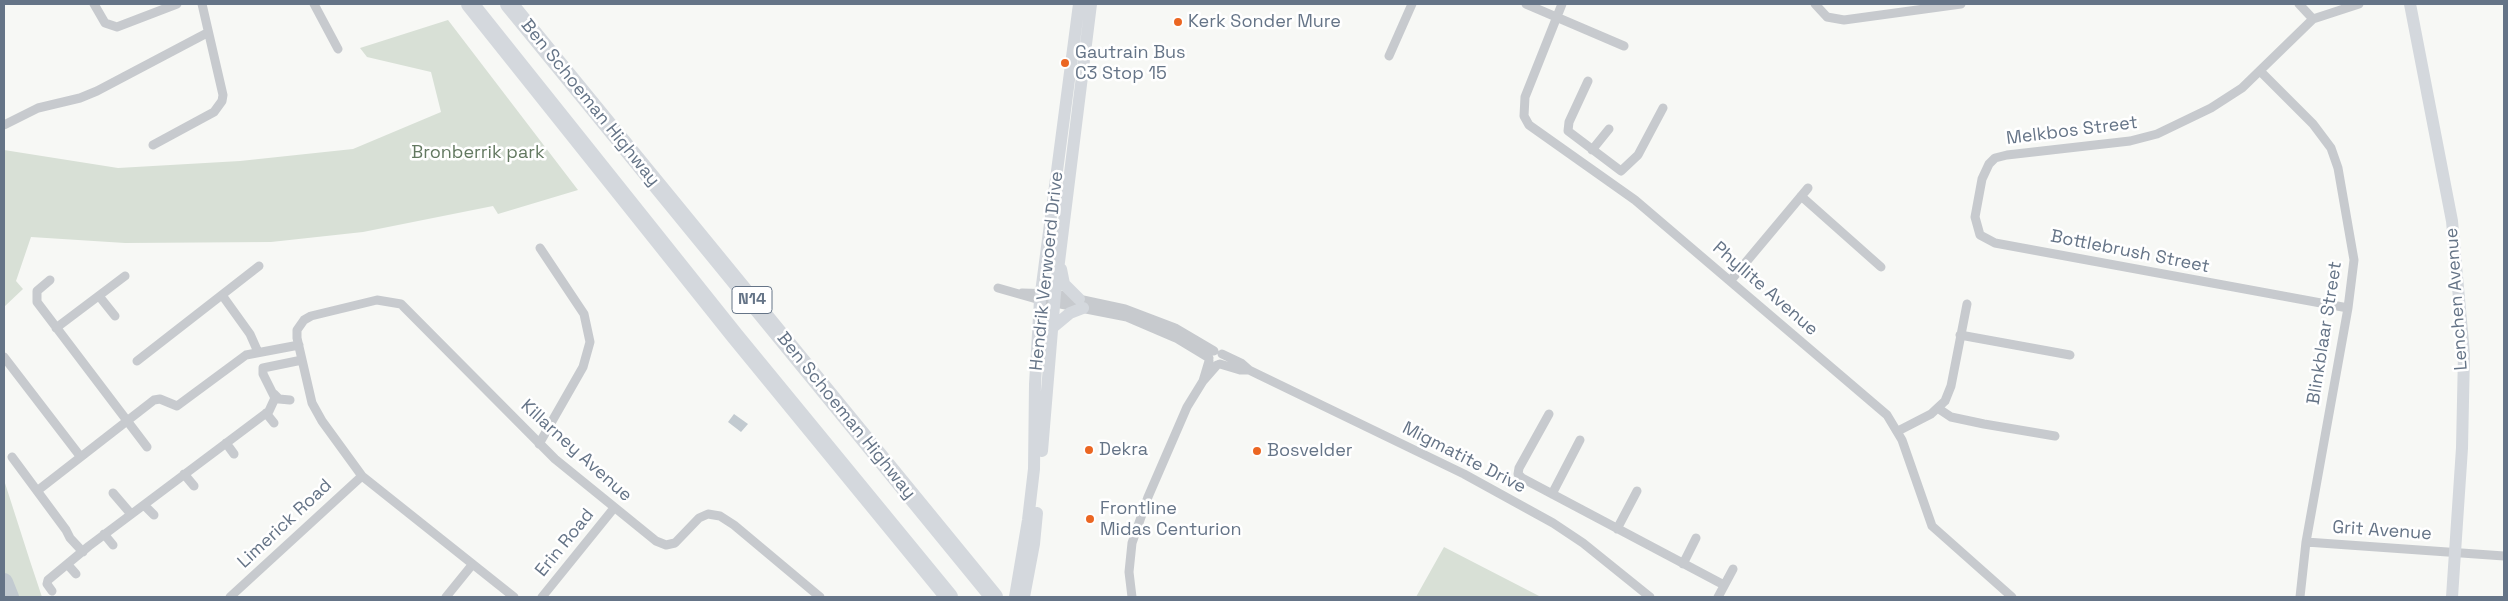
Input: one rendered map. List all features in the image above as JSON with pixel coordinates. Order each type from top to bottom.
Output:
[{"type":"highway","name":"Ben Schoeman Highway","points":[[470,4],[716,313],[949,597]]},
{"type":"highway","name":"Ben Schoeman Highway","points":[[509,4],[994,597]]},
{"type":"main road","name":"Hendrik Verwoerd Drive","points":[[1024,597],[1034,469],[1035,384],[1040,296],[1079,4]]},
{"type":"main road","name":"Hendrik Verwoerd Drive","points":[[1015,597],[1025,571],[1037,520],[1059,259],[1090,4]]},
{"type":"main road","name":"Lenchen Avenue","points":[[2410,4],[2452,221],[2464,354],[2462,448],[2452,597]]},
{"type":"main road","points":[[1052,328],[1081,303],[1064,284],[1059,259]]},
{"type":"street","points":[[94,4],[105,23],[117,27],[177,4]]},
{"type":"street","points":[[153,145],[214,112],[220,104],[223,95],[207,33],[202,4]]},
{"type":"street","points":[[314,4],[338,49]]},
{"type":"street","points":[[1389,56],[1412,4]]},
{"type":"street","points":[[1526,4],[1624,46]]},
{"type":"street","name":"Phyllite Avenue","points":[[1562,4],[1525,97],[1524,116],[1534,131],[1607,179],[1731,280],[1878,407],[1898,431],[1932,526],[2012,597]]},
{"type":"street","points":[[1815,4],[1827,17],[1844,20],[1961,4]]},
{"type":"street","points":[[2299,4],[2313,19]]},
{"type":"street","name":"Melkbos Street","points":[[1989,164],[1995,158],[2007,155],[2085,147],[2148,137],[2211,108],[2242,88],[2313,19],[2359,4]]},
{"type":"street","points":[[4,125],[38,108],[97,92],[207,33]]},
{"type":"street","name":"Blinkblaar Street","points":[[2260,71],[2323,135],[2334,156],[2354,260],[2348,308],[2306,542],[2300,597]]},
{"type":"street","points":[[1588,81],[1567,129],[1592,150],[1622,170],[1635,159],[1663,108]]},
{"type":"street","points":[[1592,150],[1608,128]]},
{"type":"street","name":"Bottlebrush Street","points":[[1989,164],[1982,178],[1975,217],[1978,232],[1988,241],[2348,308]]},
{"type":"street","points":[[1607,179],[1616,167]]},
{"type":"street","points":[[1731,280],[1808,188]]},
{"type":"street","points":[[1801,196],[1881,268]]},
{"type":"street","points":[[539,444],[583,368],[590,342],[584,314],[540,248]]},
{"type":"street","points":[[137,361],[259,266]]},
{"type":"street","points":[[56,328],[125,276]]},
{"type":"street","points":[[50,280],[37,291],[35,299],[147,447]]},
{"type":"street","name":"Migmatite Drive","points":[[998,288],[1020,294],[1055,298],[1139,313],[1175,328],[1215,359],[1241,363],[1249,370],[1464,474],[1545,519],[1583,543],[1650,597]]},
{"type":"street","points":[[222,295],[250,334],[256,356],[274,394],[279,399],[290,400]]},
{"type":"street","points":[[99,296],[115,316]]},
{"type":"street","name":"Killarney Avenue","points":[[299,344],[297,330],[307,318],[377,300],[401,304],[539,444],[614,508],[666,545],[680,540],[703,515],[720,516],[734,525],[820,597]]},
{"type":"street","points":[[1898,431],[1939,409],[1948,396],[1967,304]]},
{"type":"street","points":[[1960,336],[2070,355]]},
{"type":"street","points":[[37,491],[80,456],[157,399],[177,406],[246,356],[256,356],[299,344],[317,413],[362,476],[472,566],[514,597]]},
{"type":"street","points":[[4,357],[80,456]]},
{"type":"street","points":[[1132,597],[1129,572],[1132,543],[1148,497],[1176,430],[1215,359]]},
{"type":"street","points":[[262,371],[263,368],[274,364],[302,360]]},
{"type":"street","points":[[52,591],[47,584],[48,580],[64,568],[85,546],[104,534],[119,518],[137,507],[173,477],[184,474],[213,447],[226,443],[266,413],[274,403],[274,394]]},
{"type":"street","points":[[1939,409],[1951,417],[2055,436]]},
{"type":"street","points":[[250,413],[256,420]]},
{"type":"street","points":[[266,413],[274,423]]},
{"type":"street","points":[[1549,414],[1519,468],[1518,474],[1522,478],[1724,585]]},
{"type":"street","points":[[1552,494],[1580,440]]},
{"type":"street","points":[[226,443],[234,454]]},
{"type":"street","points":[[12,457],[70,538],[85,546]]},
{"type":"street","points":[[184,474],[194,486]]},
{"type":"street","name":"Limerick Road","points":[[230,597],[362,476]]},
{"type":"street","points":[[1617,529],[1637,491]]},
{"type":"street","points":[[113,493],[154,515]]},
{"type":"street","name":"Erin Road","points":[[542,597],[614,508]]},
{"type":"street","points":[[104,534],[113,545]]},
{"type":"street","points":[[1683,564],[1696,538]]},
{"type":"street","name":"Grit Avenue","points":[[2306,542],[2504,556]]},
{"type":"street","points":[[55,562],[76,574]]},
{"type":"street","points":[[446,597],[472,566]]},
{"type":"street","points":[[1718,597],[1733,569]]},
{"type":"green space","name":"Bronberrik park","points":[[448,20],[578,190],[498,214],[493,206],[363,232],[271,242],[125,243],[31,237],[16,281],[23,289],[4,307],[4,150],[118,168],[240,161],[353,149],[441,112],[431,72],[367,57],[360,48]]},
{"type":"green space","points":[[4,480],[30,561],[42,597],[4,597]]},
{"type":"green space","points":[[1444,547],[1541,597],[1416,597]]},
{"type":"shaded area","points":[[734,414],[748,424],[741,432],[728,422]]},
{"type":"waterway","points":[[4,582],[10,597]]},
{"type":"place","name":"Kerk Sonder Mure","points":[[1178,22]]},
{"type":"place","name":"Gautrain Bus C3 Stop 15","points":[[1065,63]]},
{"type":"place","name":"Dekra","points":[[1089,450]]},
{"type":"place","name":"Bosvelder","points":[[1257,451]]},
{"type":"place","name":"Frontline Midas Centurion","points":[[1090,519]]}]
